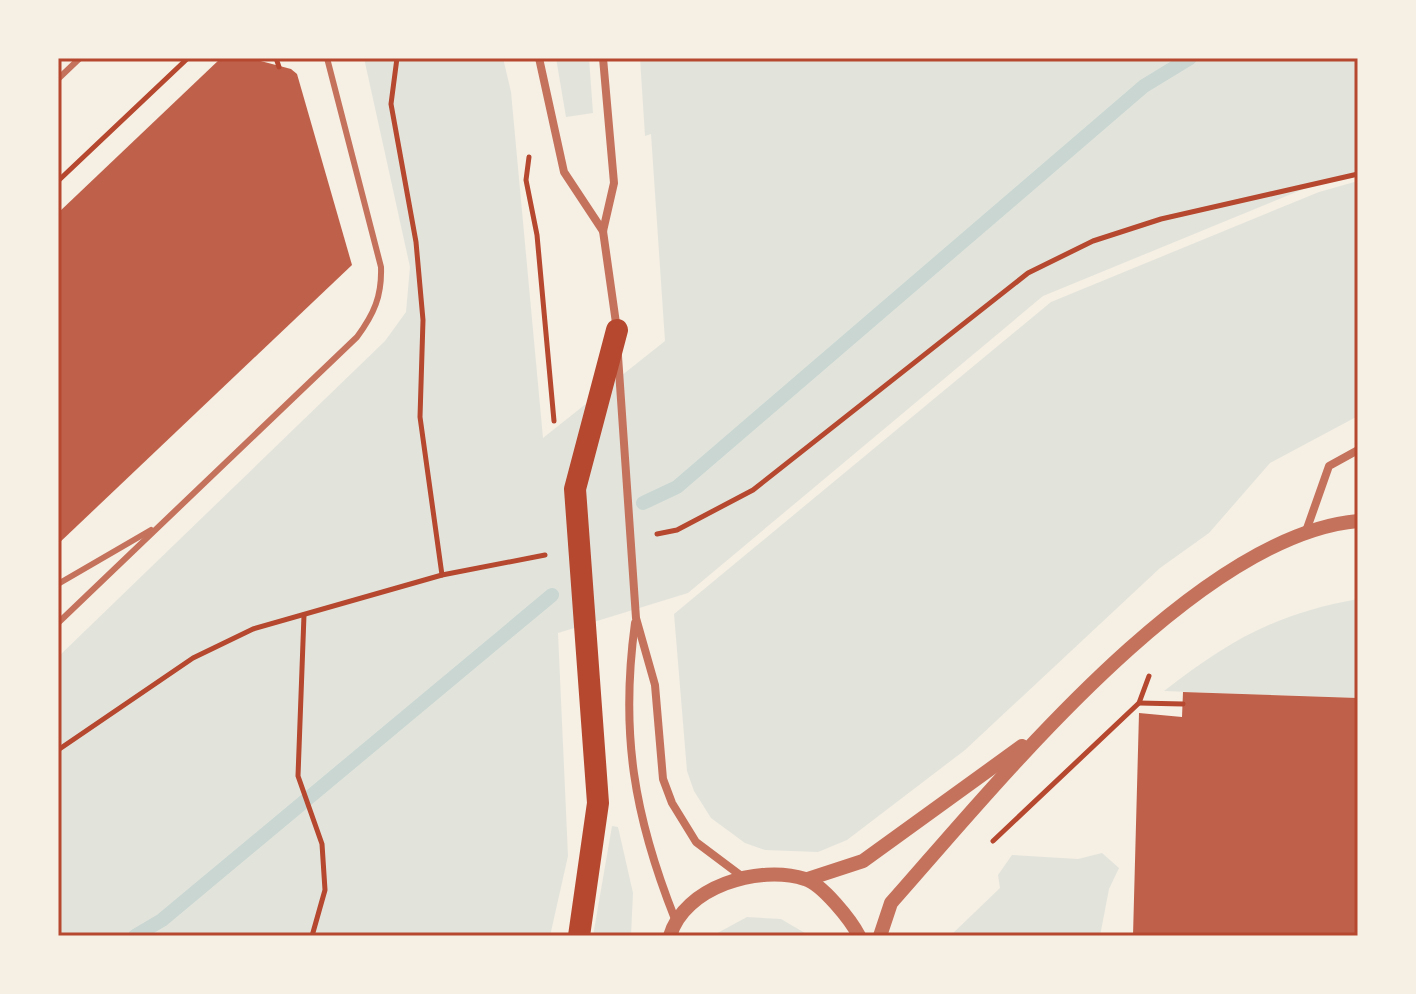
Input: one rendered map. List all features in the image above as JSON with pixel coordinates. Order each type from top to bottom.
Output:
[{"type":"highway","points":[[579,936],[598,803],[575,489],[617,330]]},
{"type":"street","points":[[539,58],[564,172],[603,231]]},
{"type":"street","points":[[603,58],[614,183],[603,231],[617,330],[636,618],[627,683],[631,745],[641,826],[675,919]]},
{"type":"street","points":[[1305,534],[1329,466],[1358,450]]},
{"type":"street","points":[[880,936],[891,903],[1045,729],[1174,610],[1239,565],[1305,534],[1358,521]]},
{"type":"street","points":[[636,618],[655,685],[663,779],[672,803],[696,842],[745,879]]},
{"type":"street","points":[[670,936],[675,919],[702,893],[745,879],[776,874],[808,879],[863,861],[1045,729]]},
{"type":"street","points":[[808,879],[850,919],[859,936]]},
{"type":"lane","points":[[58,79],[80,58]]},
{"type":"lane","points":[[58,623],[357,337],[373,315],[381,291],[381,267],[327,58]]},
{"type":"lane","points":[[58,584],[161,524]]},
{"type":"path","points":[[58,181],[188,58]]},
{"type":"path","points":[[276,58],[279,67]]},
{"type":"path","points":[[397,58],[391,104],[416,242],[423,320],[420,417],[442,575]]},
{"type":"path","points":[[530,151],[526,180],[537,235]]},
{"type":"path","points":[[646,536],[677,530],[753,490],[1028,273],[1093,241],[1161,219],[1358,174]]},
{"type":"path","points":[[58,750],[193,658],[253,629],[442,575],[552,554]]},
{"type":"path","points":[[989,845],[1037,804],[1139,703],[1174,610]]},
{"type":"path","points":[[304,615],[298,776],[322,844],[325,890],[312,936]]},
{"type":"path","points":[[1139,703],[1183,704]]},
{"type":"shaded area","points":[[364,58],[503,58],[511,92],[543,438],[665,341],[651,134],[645,136],[640,58],[1358,58],[1358,173],[1311,186],[1043,296],[688,593],[558,633],[568,856],[550,936],[58,936],[58,657],[385,341],[406,312],[410,267]]},
{"type":"shaded area","points":[[556,58],[589,58],[593,113],[566,117]]},
{"type":"shaded area","points":[[1358,181],[1358,416],[1270,463],[1209,533],[1160,568],[965,750],[847,840],[818,852],[765,850],[745,843],[711,818],[694,791],[687,771],[674,614],[1051,302],[1319,192]]},
{"type":"shaded area","points":[[1358,599],[1358,698],[1164,691],[1210,657],[1278,621]]},
{"type":"shaded area","points":[[612,826],[618,827],[633,893],[631,936],[593,936]]},
{"type":"shaded area","points":[[1102,853],[1119,868],[1109,889],[1100,936],[950,936],[1000,888],[998,875],[1012,855],[1078,859]]},
{"type":"shaded area","points":[[747,917],[781,919],[810,936],[712,936]]},
{"type":"building","points":[[221,58],[249,58],[291,69],[297,74],[352,265],[58,544],[58,213]]},
{"type":"building","points":[[1183,692],[1358,698],[1358,936],[1133,936],[1139,713],[1182,717]]},
{"type":"waterway","points":[[643,503],[677,487],[1144,86],[1190,58]]},
{"type":"waterway","points":[[135,936],[162,920],[552,595]]}]
